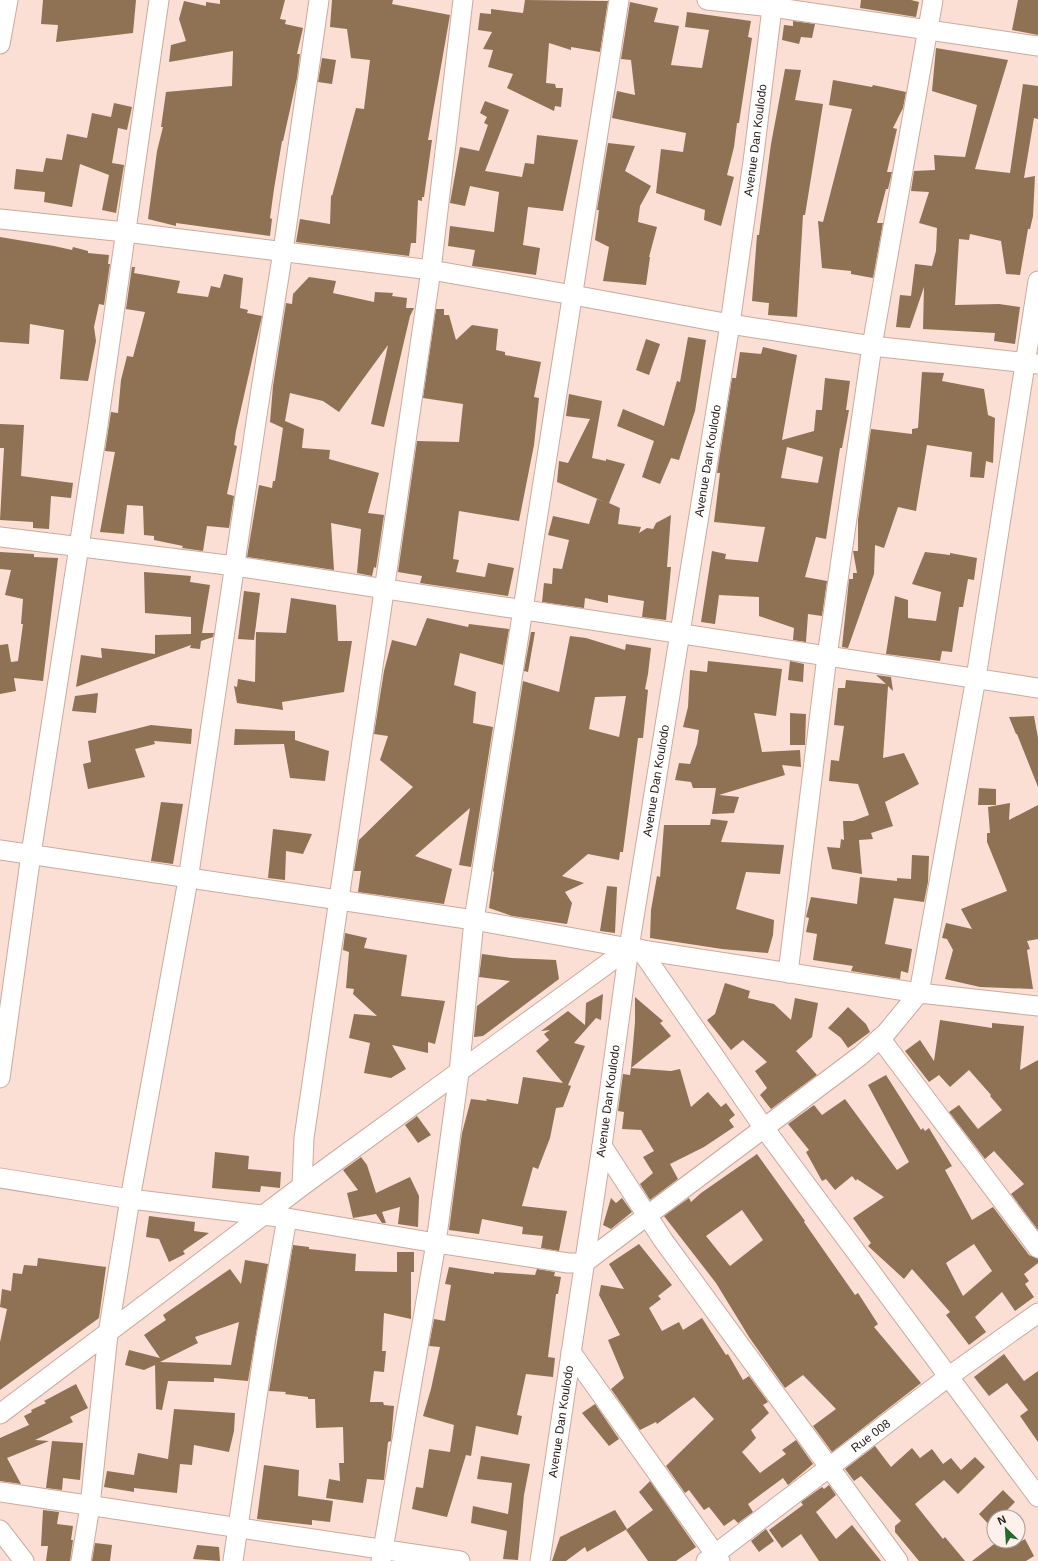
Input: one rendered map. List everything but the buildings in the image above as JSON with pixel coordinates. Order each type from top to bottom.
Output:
[{"type":"street","points":[[0,44],[8,0]]},
{"type":"street","points":[[0,1078],[31,854],[80,548],[159,0]]},
{"type":"street","points":[[81,1561],[90,1506],[108,1334],[130,1199],[188,880],[234,566],[283,251],[319,0]]},
{"type":"street","points":[[302,1186],[304,1138],[431,270],[463,0]]},
{"type":"street","points":[[382,1555],[436,1243],[459,1073],[474,920],[619,0]]},
{"type":"street","points":[[708,0],[773,3],[928,30],[1038,46]]},
{"type":"street","points":[[788,973],[827,656],[872,346],[933,0]]},
{"type":"street","name":"Avenue Dan Koulodo","points":[[540,1561],[602,1146],[635,949],[680,634],[730,324],[754,154],[773,3]]},
{"type":"street","points":[[0,219],[125,232],[431,270],[730,324],[872,346],[1032,363]]},
{"type":"street","points":[[0,1178],[130,1199],[287,1218],[568,1263],[584,1263],[860,1056],[880,1038],[919,993],[1032,363],[1038,280]]},
{"type":"street","points":[[0,537],[234,566],[1038,688]]},
{"type":"street","points":[[0,850],[188,880],[474,920],[635,949],[919,993],[1037,1008]]},
{"type":"street","points":[[0,1414],[108,1334],[302,1186],[635,949]]},
{"type":"street","points":[[635,949],[764,1128],[1038,1497]]},
{"type":"street","points":[[880,1038],[1038,1248]]},
{"type":"street","points":[[602,1146],[646,1216],[898,1561]]},
{"type":"street","points":[[233,1561],[265,1343],[287,1218]]},
{"type":"street","name":"Rue 008","points":[[714,1559],[830,1466],[948,1377],[1038,1313]]},
{"type":"street","points":[[571,1352],[714,1559]]},
{"type":"street","points":[[0,1492],[239,1528],[382,1555],[460,1561]]},
{"type":"street","points":[[0,1530],[24,1561]]}]
